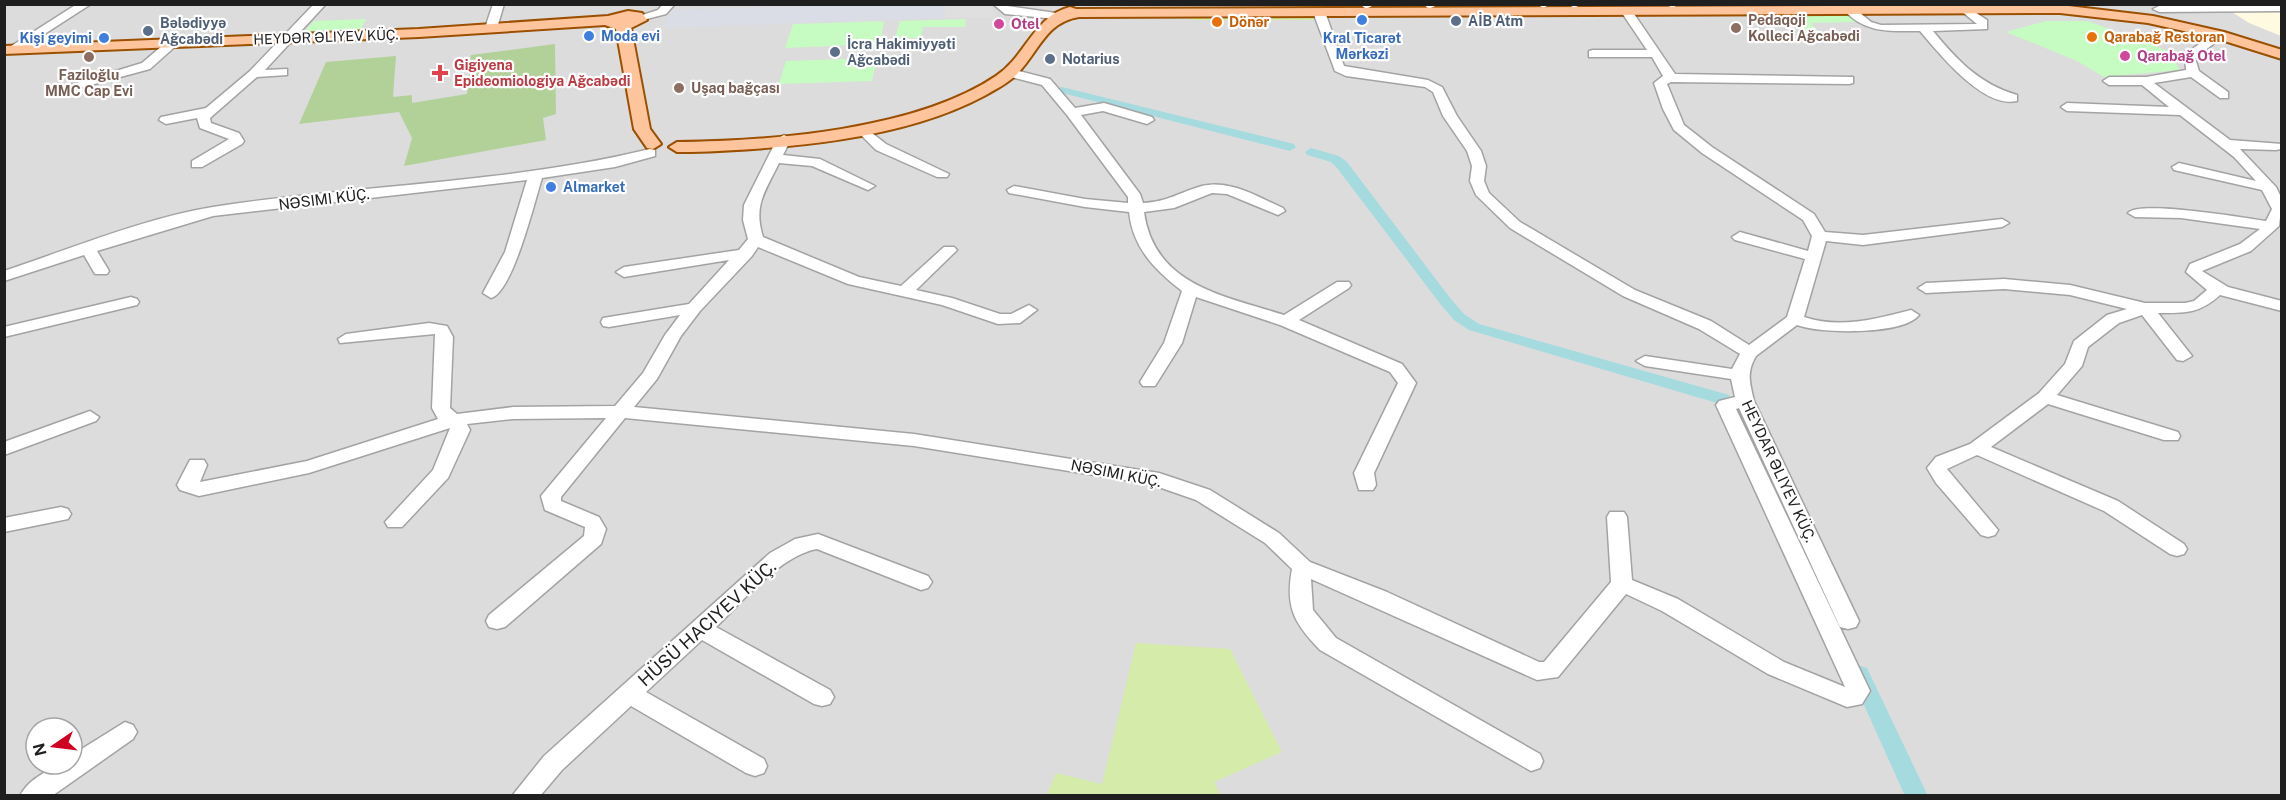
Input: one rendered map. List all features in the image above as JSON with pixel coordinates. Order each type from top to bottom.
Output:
[{"type":"main road","points":[[639,18],[634,24],[617,23],[642,129],[652,149],[669,153],[677,147],[784,139],[896,124],[988,87],[1011,73],[1056,16],[1071,10],[1097,7],[1695,4]]},
{"type":"main road","points":[[2121,4],[2282,49]]},
{"type":"main road","points":[[1056,16],[1087,13],[1904,7],[2150,11],[2282,55]]},
{"type":"main road","name":"HEYDƏR ƏLIYEV KÜÇ.","points":[[7,51],[617,23]]},
{"type":"street","points":[[7,51],[86,4]]},
{"type":"street","points":[[197,164],[237,141],[234,136],[205,125],[203,117],[254,74],[321,4]]},
{"type":"street","points":[[491,28],[499,4]]},
{"type":"street","points":[[639,18],[662,12],[670,4]]},
{"type":"street","points":[[998,4],[1000,9],[1013,12],[1056,16]]},
{"type":"street","points":[[2150,11],[2245,6],[2282,8]]},
{"type":"street","points":[[1849,9],[1871,26],[1983,27],[1983,22],[1964,8]]},
{"type":"street","points":[[1626,10],[1669,73],[1669,78]]},
{"type":"street","points":[[1319,12],[1339,68],[1428,84],[1438,90],[1450,116],[1474,151],[1479,166],[1477,181],[1483,195],[1515,225],[1629,293],[1705,325],[1749,353]]},
{"type":"street","points":[[1923,27],[1967,78],[1996,95],[2012,98]]},
{"type":"street","points":[[2219,35],[2189,57],[2193,73],[2224,95]]},
{"type":"street","points":[[76,84],[146,66],[173,43]]},
{"type":"street","points":[[1593,54],[1655,53]]},
{"type":"street","points":[[254,74],[283,72]]},
{"type":"street","points":[[1011,73],[1034,77],[1046,82],[1071,112],[1120,174],[1138,207],[1139,230],[1148,251],[1190,290],[1286,321],[1396,368],[1407,382],[1364,473],[1366,485]]},
{"type":"street","points":[[2109,81],[2147,81],[2193,73]]},
{"type":"street","points":[[1367,93],[1375,76]]},
{"type":"street","points":[[1645,361],[1740,375],[1749,353],[1795,319],[1820,236],[1809,217],[1707,150],[1679,127],[1669,109],[1660,83],[1669,78],[1849,80]]},
{"type":"street","points":[[2147,81],[2148,85],[2225,144],[2269,187],[2279,209],[2272,226],[2259,239],[2243,249],[2196,267],[2194,272],[2199,278],[2218,288],[2282,306]]},
{"type":"street","points":[[1071,112],[1104,107],[1147,120]]},
{"type":"street","points":[[2067,107],[2183,111]]},
{"type":"street","points":[[166,120],[209,111]]},
{"type":"street","points":[[863,130],[881,147],[942,174]]},
{"type":"street","points":[[497,621],[594,539],[596,529],[592,522],[552,506],[551,496],[651,375],[673,335],[694,308],[752,247],[751,205],[784,139]]},
{"type":"street","points":[[2225,144],[2276,146]]},
{"type":"street","name":"NƏSIMI KÜÇ.","points":[[4,276],[181,219],[212,212],[615,164],[652,149]]},
{"type":"street","points":[[774,159],[815,162],[868,186]]},
{"type":"street","points":[[2179,167],[2232,182],[2269,187]]},
{"type":"street","points":[[491,293],[513,252],[536,174]]},
{"type":"street","points":[[1014,190],[1068,201],[1138,207],[1175,204],[1212,188],[1221,188],[1278,211]]},
{"type":"street","points":[[2135,213],[2181,214],[2272,226]]},
{"type":"street","points":[[1820,236],[1863,240],[2002,223]]},
{"type":"street","points":[[1740,237],[1814,257]]},
{"type":"street","points":[[624,272],[752,247],[854,281],[946,302],[998,319],[1014,319],[1029,310]]},
{"type":"street","points":[[88,249],[101,271]]},
{"type":"street","points":[[904,292],[950,250]]},
{"type":"street","points":[[1926,288],[2004,284],[2070,290],[2145,308],[2186,308],[2200,304],[2218,288]]},
{"type":"street","points":[[1286,321],[1343,285]]},
{"type":"street","points":[[1149,382],[1173,343],[1190,290]]},
{"type":"street","points":[[4,332],[131,302]]},
{"type":"street","points":[[609,322],[694,308]]},
{"type":"street","points":[[2145,308],[2183,356]]},
{"type":"street","points":[[1988,530],[1942,478],[1937,468],[1943,460],[1977,448],[2045,397],[2073,366],[2080,345],[2113,319],[2145,308]]},
{"type":"street","points":[[1795,319],[1810,326],[1828,328],[1892,320],[1911,315]]},
{"type":"street","points":[[346,339],[429,328],[441,330],[445,337],[441,408],[445,415],[455,420],[461,430],[441,473],[395,522]]},
{"type":"street","name":"HEYDAR ƏLIYEV KÜÇ.","points":[[1740,375],[1745,401],[1848,621]]},
{"type":"street","points":[[2045,397],[2171,436]]},
{"type":"street","points":[[1622,584],[1670,605],[1776,668],[1847,698],[1854,697],[1858,691],[1725,405],[1745,401]]},
{"type":"street","name":"NƏSIMI KÜÇ.","points":[[197,465],[187,485],[199,489],[309,467],[455,420],[513,413],[622,412],[914,440],[1152,477],[1203,495],[1272,538],[1303,567]]},
{"type":"street","points":[[4,449],[90,417]]},
{"type":"street","points":[[1977,448],[2111,506],[2177,549]]},
{"type":"street","points":[[4,525],[62,514]]},
{"type":"street","points":[[1531,761],[1328,644],[1311,626],[1299,608],[1299,588],[1303,567],[1379,598],[1538,671],[1550,671],[1622,584],[1617,517]]},
{"type":"street","points":[[524,795],[552,763],[777,558],[802,544],[818,541],[921,582]]},
{"type":"street","points":[[700,628],[822,697]]},
{"type":"street","points":[[630,693],[755,766]]},
{"type":"street","points":[[32,795],[125,732]]},
{"type":"shaded area","points":[[945,4],[992,5],[995,17],[944,18]]},
{"type":"shaded area","points":[[5,5],[2281,5],[2281,795],[5,796]]},
{"type":"shaded area","points":[[841,5],[945,5],[944,18],[663,28],[672,10]]},
{"type":"shaded area","points":[[2232,12],[2281,12],[2281,36],[2249,23]]},
{"type":"green space","points":[[1784,14],[1847,14],[1857,22],[1810,23],[1826,39],[1809,39]]},
{"type":"green space","points":[[1191,15],[1312,15],[1315,20],[1191,20]]},
{"type":"green space","points":[[366,19],[361,29],[304,32],[314,21]]},
{"type":"green space","points":[[966,19],[965,27],[923,27],[921,38],[895,38],[900,21]]},
{"type":"green space","points":[[884,21],[880,44],[785,48],[793,24]]},
{"type":"green space","points":[[2046,21],[2088,21],[2168,51],[2180,70],[2104,77],[2077,61],[2006,32]]},
{"type":"green space","points":[[555,44],[556,114],[543,118],[546,140],[404,166],[412,138],[399,112],[299,124],[326,62],[396,56],[393,97],[412,95],[412,103],[467,94],[471,55]]},
{"type":"green space","points":[[877,58],[872,81],[779,84],[786,61]]},
{"type":"green space","points":[[1136,643],[1230,649],[1282,752],[1214,782],[1220,795],[1047,795],[1056,773],[1102,784]]},
{"type":"waterway","points":[[1062,90],[1290,147]]},
{"type":"waterway","points":[[1311,152],[1335,159],[1342,165],[1446,302],[1459,317],[1474,327],[1723,399]]},
{"type":"waterway","points":[[1860,674],[1917,796]]},
{"type":"place","name":"Kral Ticarət Mərkəzi","points":[[1362,20]]},
{"type":"place","name":"AİB Atm","points":[[1456,21]]},
{"type":"place","name":"Dönər","points":[[1217,22]]},
{"type":"place","name":"Otel","points":[[999,24]]},
{"type":"place","name":"Pedaqoji Kolleci Ağcabədi","points":[[1736,28]]},
{"type":"place","name":"Bələdiyyə Ağcabədi","points":[[148,31]]},
{"type":"place","name":"Moda evi","points":[[589,36]]},
{"type":"place","name":"Qarabağ Restoran","points":[[2092,37]]},
{"type":"place","name":"Kişi geyimi","points":[[104,38]]},
{"type":"place","name":"İcra Hakimiyyəti Ağcabədi","points":[[835,52]]},
{"type":"place","name":"Qarabağ Otel","points":[[2125,56]]},
{"type":"place","name":"Faziloğlu MMC Cap Evi","points":[[89,57]]},
{"type":"place","name":"Notarius","points":[[1050,59]]},
{"type":"place","name":"Gigiyena Epideomiologiya Ağcabədi","points":[[440,73]]},
{"type":"place","name":"Uşaq bağçası","points":[[679,88]]},
{"type":"place","name":"Almarket","points":[[551,187]]}]
